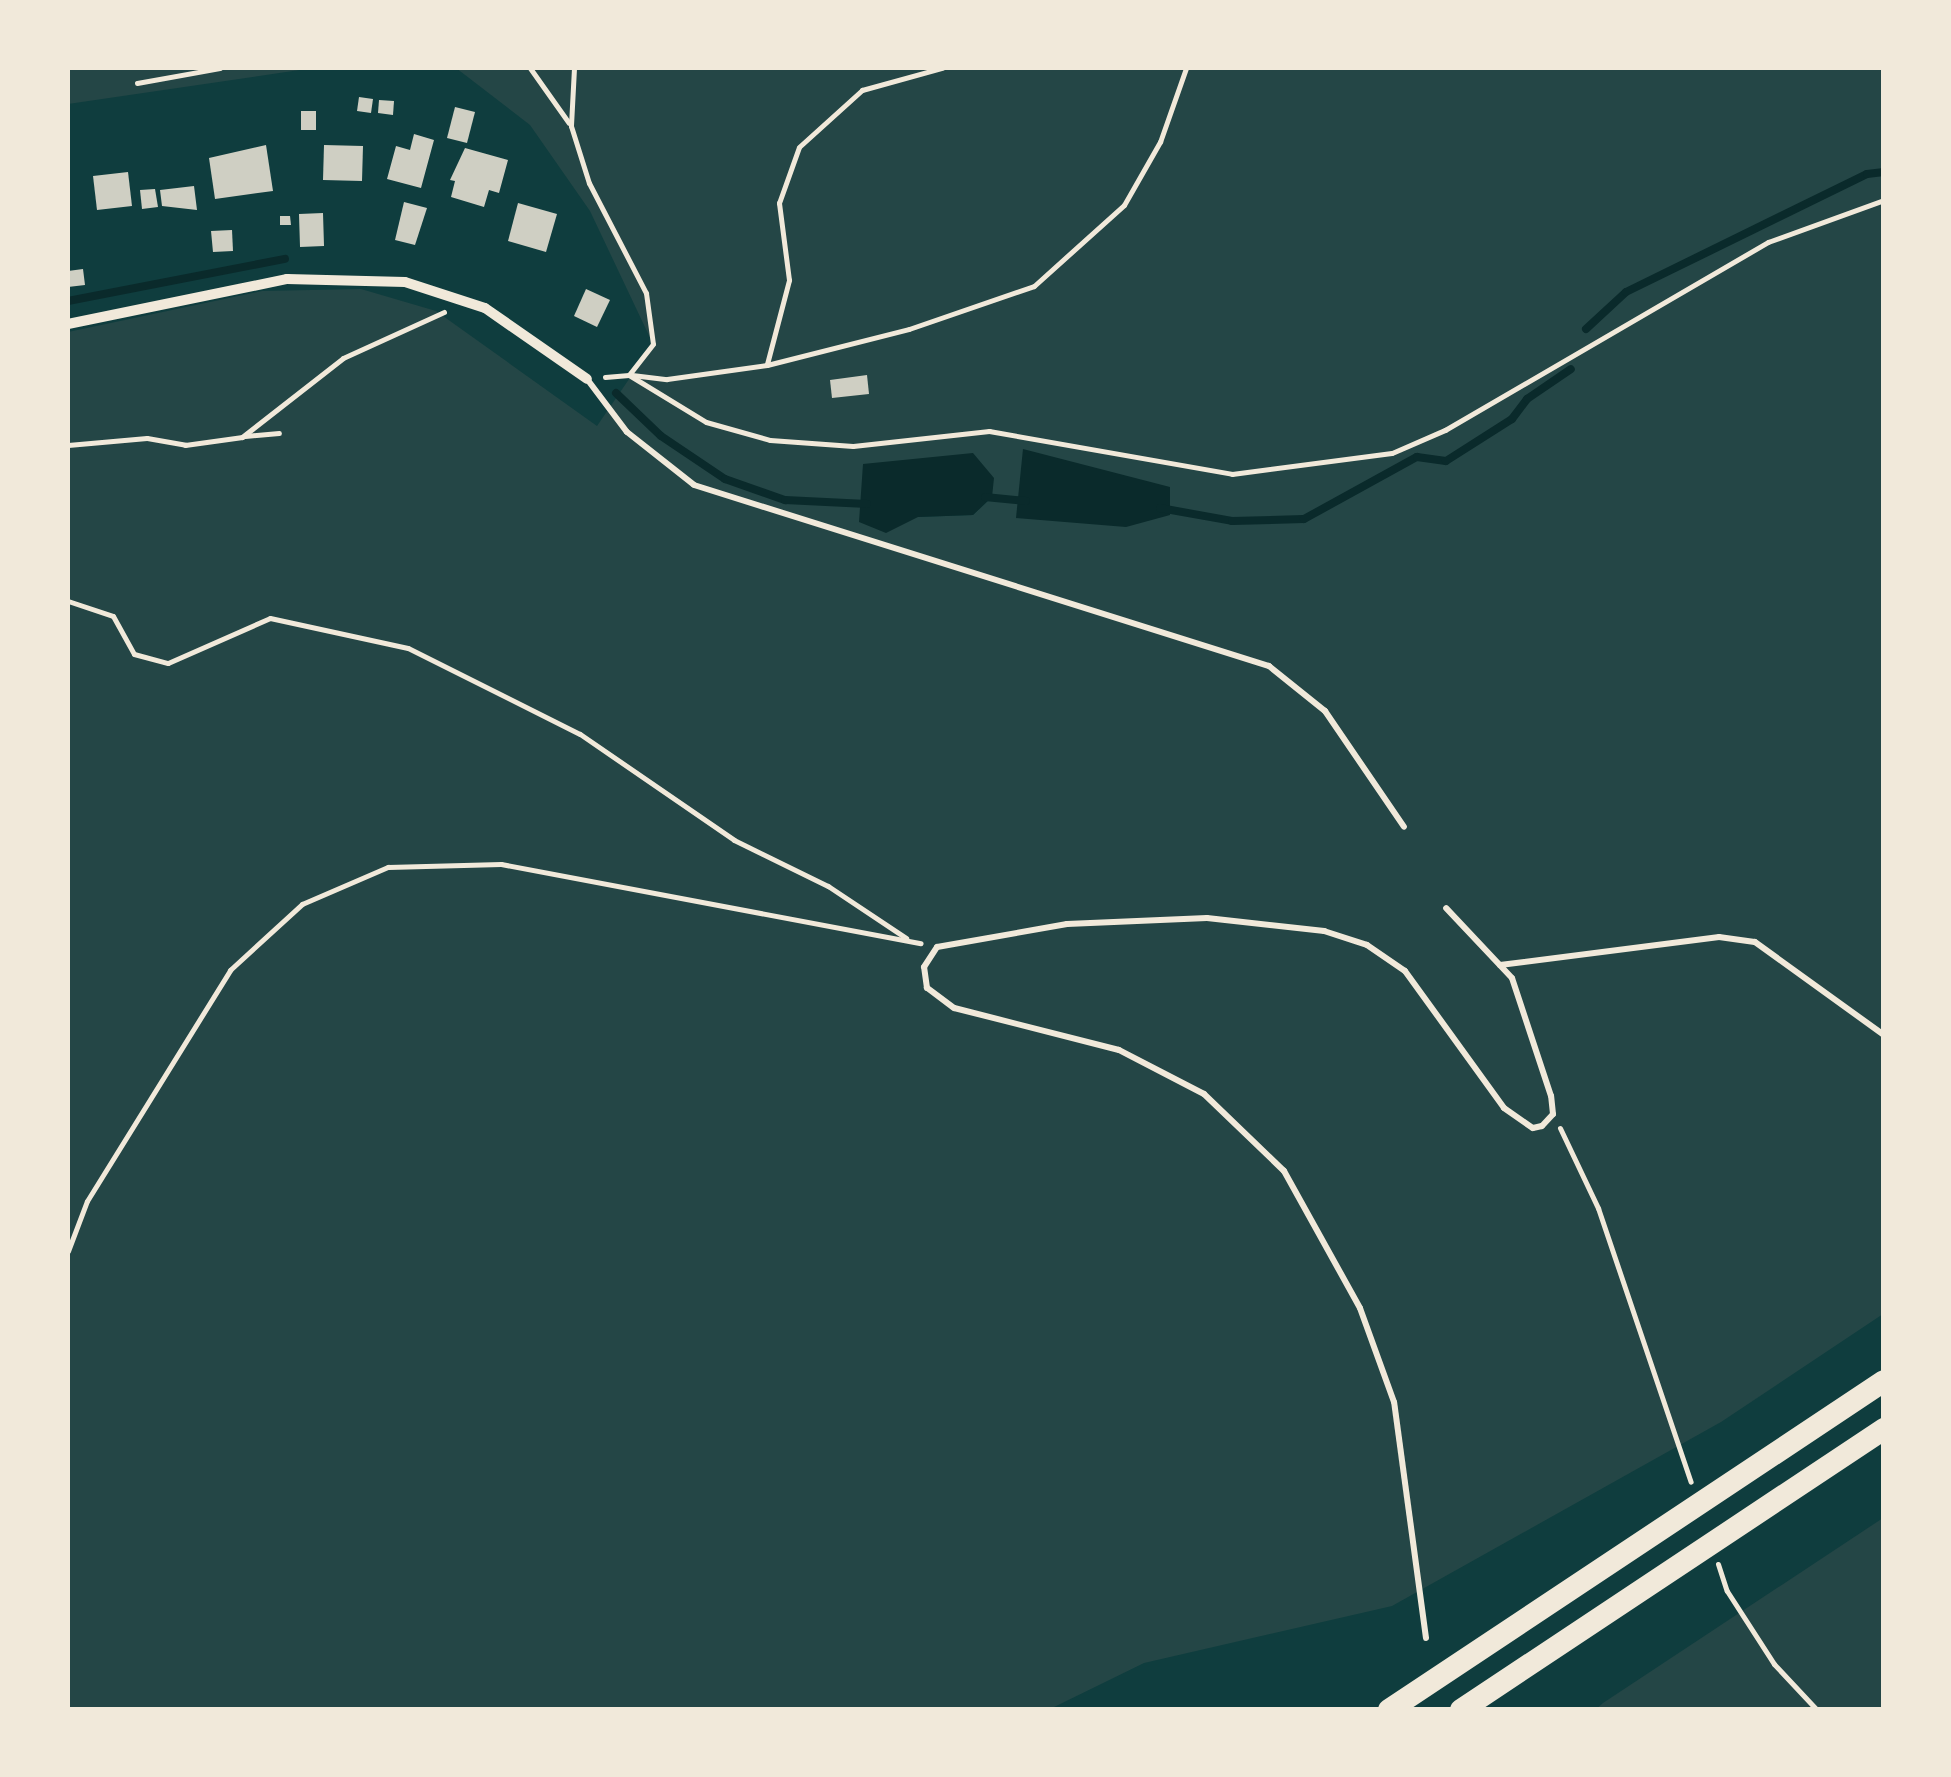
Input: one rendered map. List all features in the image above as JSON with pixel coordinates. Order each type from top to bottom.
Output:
[{"type":"highway","points":[[1389,1710],[1884,1381]]},
{"type":"highway","points":[[1461,1710],[1884,1429]]},
{"type":"street","points":[[68,324],[287,279],[405,282],[470,302],[588,379]]},
{"type":"lane","points":[[588,379],[627,432],[694,485],[1269,666],[1324,711],[1404,827]]},
{"type":"lane","points":[[1426,1638],[1394,1402],[1360,1308],[1284,1171],[1204,1094],[1119,1050],[954,1008],[927,988],[924,967],[937,947],[1136,918],[1206,918],[1324,931],[1367,946],[1405,971],[1518,1120],[1534,1128],[1549,1121],[1551,1096],[1512,978],[1446,908]]},
{"type":"lane","points":[[1499,965],[1720,938],[1755,942],[1884,1035]]},
{"type":"path","points":[[137,83],[220,68]]},
{"type":"path","points":[[530,68],[571,126],[589,183],[646,293],[654,344],[629,375]]},
{"type":"path","points":[[571,126],[574,68]]},
{"type":"path","points":[[767,365],[789,280],[779,203],[799,147],[862,90],[942,68]]},
{"type":"path","points":[[588,379],[629,375],[668,378],[767,365],[909,328],[1034,286],[1124,205],[1160,142],[1186,68]]},
{"type":"path","points":[[629,375],[706,422],[770,440],[854,446],[989,431],[1232,474],[1392,453],[1445,430],[1768,242],[1884,200]]},
{"type":"path","points":[[242,437],[343,358],[396,329],[470,302]]},
{"type":"path","points":[[68,445],[147,438],[184,445],[279,433]]},
{"type":"path","points":[[68,601],[113,616],[134,654],[168,663],[270,618],[408,648],[580,734],[734,840],[828,886],[910,940]]},
{"type":"path","points":[[68,1251],[87,1200],[230,970],[302,904],[388,867],[501,864],[937,947]]},
{"type":"path","points":[[1551,1096],[1562,1136],[1598,1208],[1697,1499]]},
{"type":"path","points":[[1715,1554],[1728,1590],[1774,1664],[1817,1710]]},
{"type":"shaded area","points":[[68,68],[313,68],[68,104]]},
{"type":"shaded area","points":[[456,68],[1883,68],[1883,1314],[1721,1422],[1392,1606],[1144,1663],[1050,1709],[68,1709],[68,332],[262,291],[361,289],[436,311],[597,426],[653,344],[590,211],[530,125]],"holes":[[[992,497],[973,515],[918,517]]]},
{"type":"shaded area","points":[[1023,449],[1170,487],[1170,515],[1126,527],[1016,518]]},
{"type":"shaded area","points":[[973,453],[994,478],[992,497],[973,515],[918,517],[886,533],[859,522],[863,464]]},
{"type":"shaded area","points":[[1883,1518],[1883,1709],[1595,1710],[1603,1703]]},
{"type":"building","points":[[359,97],[373,99],[371,113],[357,111]]},
{"type":"building","points":[[379,100],[394,101],[393,115],[378,113]]},
{"type":"building","points":[[455,107],[475,112],[467,143],[447,138]]},
{"type":"building","points":[[301,111],[316,111],[316,130],[301,130]]},
{"type":"building","points":[[414,134],[434,140],[421,188],[387,179],[396,146],[410,150]]},
{"type":"building","points":[[266,145],[273,191],[215,199],[209,158]]},
{"type":"building","points":[[324,145],[363,146],[362,181],[323,180]]},
{"type":"building","points":[[465,148],[508,160],[499,193],[489,190],[484,207],[451,197],[455,181],[450,180]]},
{"type":"building","points":[[128,172],[132,206],[97,210],[93,176]]},
{"type":"building","points":[[194,186],[197,210],[162,206],[160,190]]},
{"type":"building","points":[[155,189],[158,207],[142,209],[140,190]]},
{"type":"building","points":[[404,202],[427,208],[415,245],[395,240]]},
{"type":"building","points":[[518,203],[557,214],[546,252],[508,241]]},
{"type":"building","points":[[323,213],[324,246],[300,247],[299,214]]},
{"type":"building","points":[[280,216],[290,216],[291,225],[280,225]]},
{"type":"building","points":[[232,230],[233,251],[213,252],[211,231]]},
{"type":"building","points":[[83,269],[85,285],[68,287],[68,271]]},
{"type":"building","points":[[586,289],[610,300],[597,327],[574,316]]},
{"type":"building","points":[[867,375],[869,394],[832,398],[830,380]]},
{"type":"waterway","points":[[1586,329],[1626,292],[1867,174],[1884,172]]},
{"type":"waterway","points":[[68,301],[285,259]]},
{"type":"waterway","points":[[1160,508],[1232,521],[1304,519],[1417,457],[1446,461],[1512,419],[1527,399],[1571,369]]},
{"type":"waterway","points":[[616,393],[661,436],[725,479],[785,500],[867,504]]},
{"type":"waterway","points":[[985,497],[1026,501]]}]
